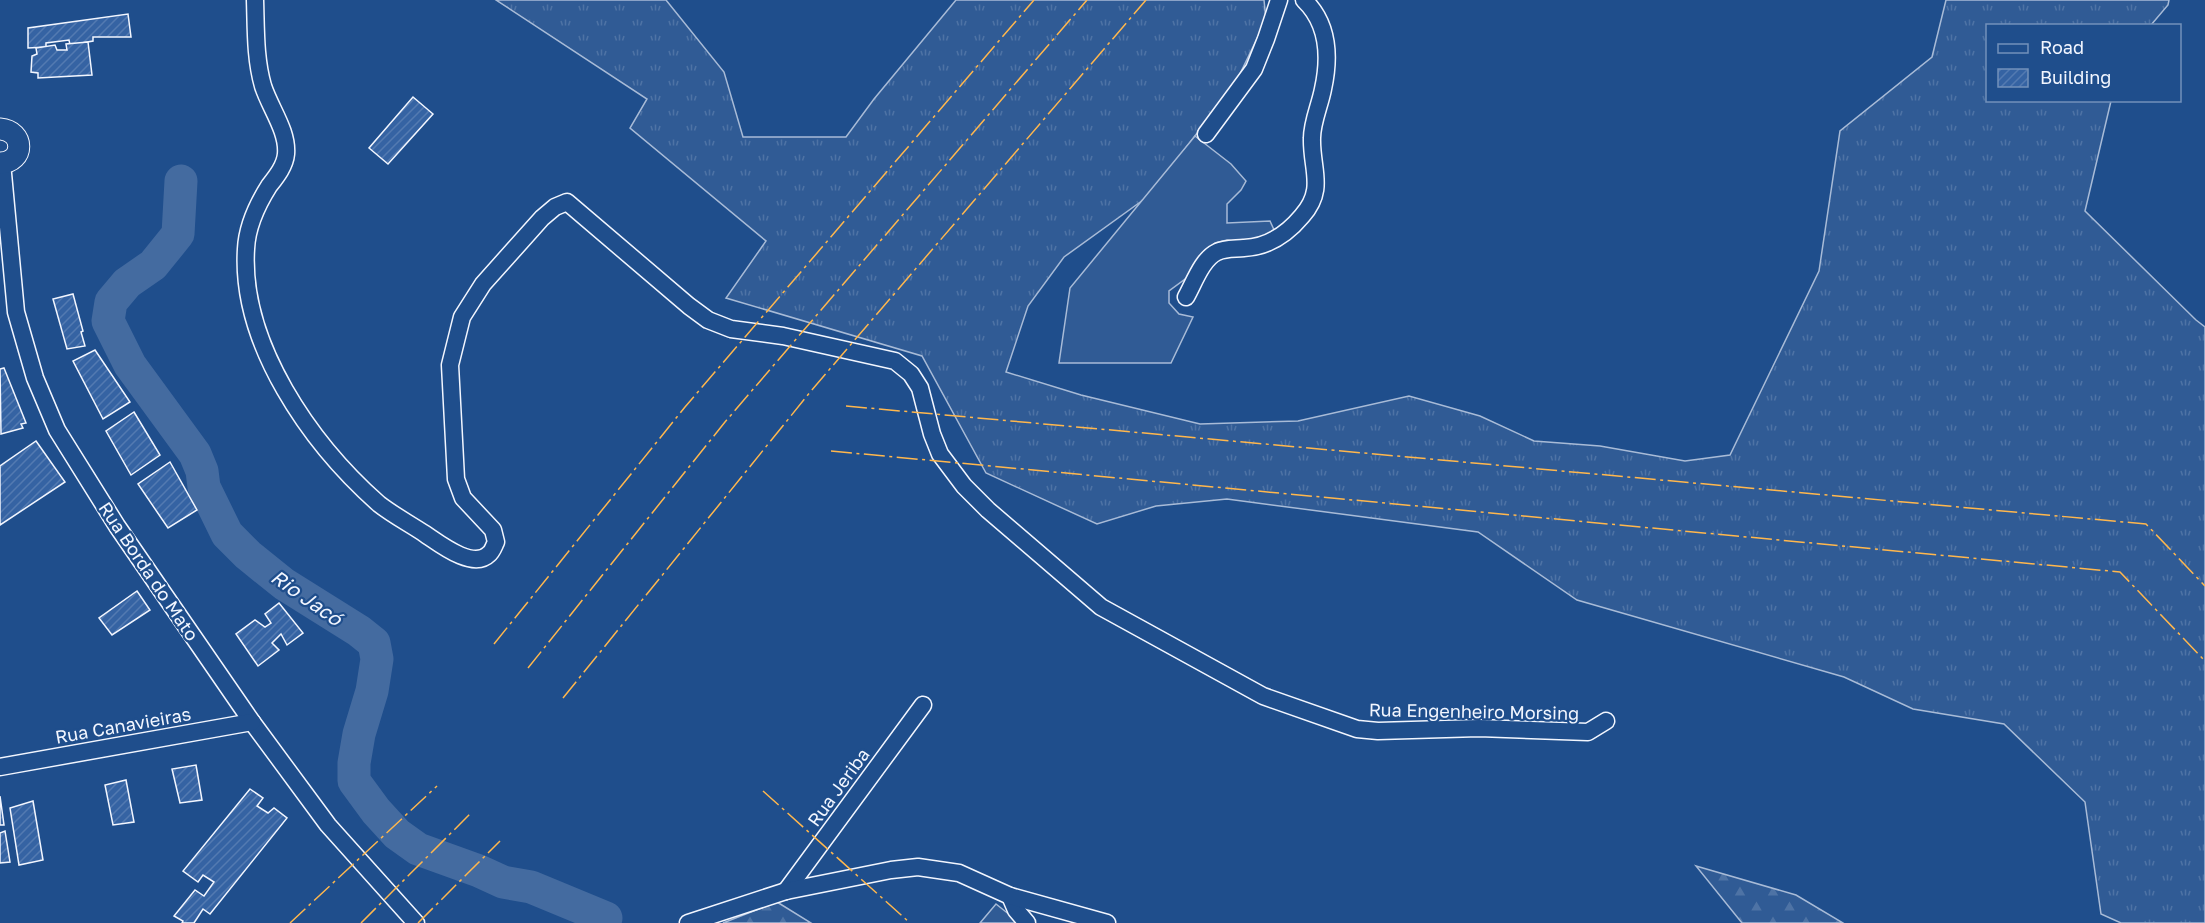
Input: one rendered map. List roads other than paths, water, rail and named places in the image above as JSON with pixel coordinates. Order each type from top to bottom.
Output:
[{"type":"street","name":"Rua Engenheiro Morsing","points":[[255,0],[257,59],[264,87],[285,139],[286,156],[280,171],[251,219],[246,249],[247,287],[257,331],[274,370],[321,444],[381,506],[460,556],[477,560],[489,554],[496,542],[493,530],[463,498],[456,479],[450,365],[462,317],[483,284],[542,218],[555,207],[567,202],[708,320],[731,329],[783,336],[895,361],[911,374],[920,388],[932,434],[940,454],[964,486],[988,510],[1101,607],[1263,696],[1357,729],[1378,731],[1479,728],[1588,732],[1606,721]]},
{"type":"street","points":[[1206,134],[1254,69],[1279,0]]},
{"type":"street","points":[[1186,297],[1206,262],[1216,252],[1265,245],[1293,226],[1314,201],[1317,169],[1312,137],[1327,59],[1325,31],[1315,10],[1304,0]]},
{"type":"street","points":[[0,127],[15,134],[19,149],[10,161],[1,163]]},
{"type":"street","name":"Rua Borda do Mato","points":[[1,163],[16,312],[35,378],[57,430],[117,526],[252,722],[328,825],[416,923]]},
{"type":"street","name":"Rua Jeriba","points":[[786,891],[922,705]]},
{"type":"street","name":"Rua Canavieiras","points":[[0,767],[252,722]]},
{"type":"street","points":[[688,923],[786,891],[891,870],[918,867],[959,873],[1010,896],[1107,923]]},
{"type":"street","points":[[1010,896],[1016,910],[1027,923]]},
{"type":"waterway","name":"Rio Jacó","points":[[181,181],[178,234],[153,265],[127,283],[111,302],[108,321],[130,365],[195,454],[202,471],[204,487],[227,534],[248,555],[284,584],[359,631],[374,643],[377,659],[372,691],[359,734],[354,763],[354,781],[376,811],[397,834],[418,849],[503,882],[531,887],[606,918]]}]
